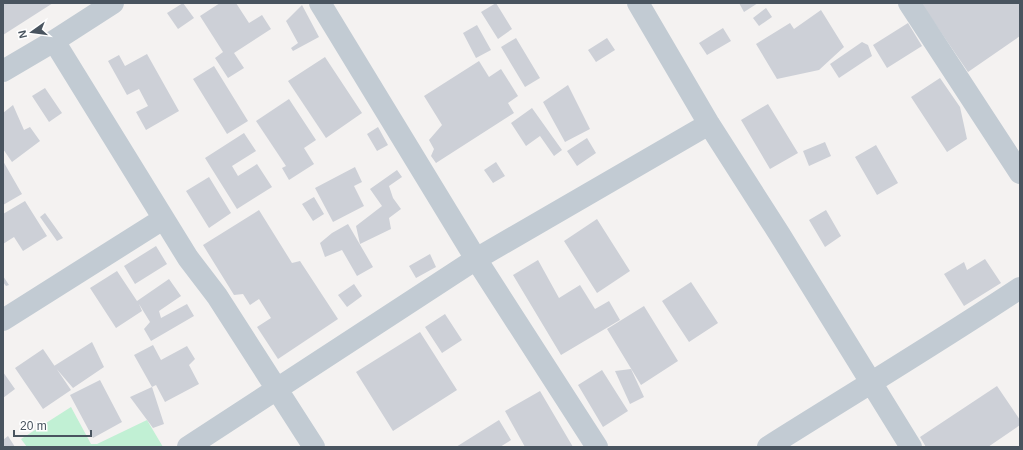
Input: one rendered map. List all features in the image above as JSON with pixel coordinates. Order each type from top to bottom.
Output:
[{"type":"street","points":[[3,71],[54,41],[113,3]]},
{"type":"street","points":[[320,3],[476,259],[597,447]]},
{"type":"street","points":[[638,3],[709,124],[780,235],[910,447]]},
{"type":"street","points":[[909,3],[1020,173]]},
{"type":"street","points":[[54,41],[163,219],[188,258],[217,296],[314,447]]},
{"type":"street","points":[[188,447],[476,259],[709,124]]},
{"type":"street","points":[[3,320],[163,219]]},
{"type":"street","points":[[768,447],[1020,288]]},
{"type":"green space","points":[[71,407],[91,444],[97,444],[147,420],[163,447],[27,447],[21,439]]},
{"type":"building","points":[[3,3],[53,3],[3,35]]},
{"type":"building","points":[[183,3],[194,18],[178,29],[167,13]]},
{"type":"building","points":[[220,3],[236,3],[249,23],[262,15],[271,29],[234,53],[244,68],[228,78],[215,58],[223,52],[200,16]]},
{"type":"building","points":[[496,3],[512,29],[498,39],[481,12]]},
{"type":"building","points":[[739,3],[758,3],[744,12]]},
{"type":"building","points":[[921,3],[1020,3],[1020,36],[968,72]]},
{"type":"building","points":[[302,5],[319,37],[293,51],[291,48],[298,43],[286,21]]},
{"type":"building","points":[[766,8],[772,17],[759,26],[753,18]]},
{"type":"building","points":[[821,10],[844,47],[819,70],[777,79],[756,44],[790,23],[794,29]]},
{"type":"building","points":[[908,23],[922,46],[887,68],[873,45]]},
{"type":"building","points":[[477,25],[491,50],[476,58],[463,33]]},
{"type":"building","points":[[723,28],[731,41],[707,55],[699,43]]},
{"type":"building","points":[[516,38],[540,78],[525,87],[501,47]]},
{"type":"building","points":[[607,38],[615,50],[596,62],[588,50]]},
{"type":"building","points":[[862,42],[868,45],[872,56],[839,78],[830,64]]},
{"type":"building","points":[[147,54],[179,111],[146,130],[136,112],[148,106],[139,89],[127,95],[108,61],[119,55],[125,66]]},
{"type":"building","points":[[325,57],[362,113],[326,138],[288,81]]},
{"type":"building","points":[[479,61],[489,77],[501,69],[518,96],[508,103],[514,113],[436,163],[431,156],[434,149],[429,140],[442,125],[424,96]]},
{"type":"building","points":[[214,66],[248,121],[227,134],[193,79]]},
{"type":"building","points":[[940,78],[960,107],[967,139],[947,152],[911,97]]},
{"type":"building","points":[[568,85],[590,129],[565,142],[543,102]]},
{"type":"building","points":[[45,88],[62,113],[49,122],[32,96]]},
{"type":"building","points":[[289,99],[316,140],[304,148],[314,164],[289,180],[282,168],[286,166],[256,121]]},
{"type":"building","points":[[768,104],[798,153],[770,169],[741,120]]},
{"type":"building","points":[[13,105],[24,130],[30,127],[40,141],[12,162],[3,149],[3,113]]},
{"type":"building","points":[[532,108],[562,150],[554,156],[540,136],[526,146],[511,123]]},
{"type":"building","points":[[378,127],[388,145],[377,151],[367,134]]},
{"type":"building","points":[[244,133],[256,151],[232,166],[238,176],[257,164],[272,187],[237,209],[205,158]]},
{"type":"building","points":[[587,138],[596,153],[577,166],[567,151]]},
{"type":"building","points":[[825,142],[831,156],[809,166],[803,151]]},
{"type":"building","points":[[876,145],[898,183],[877,195],[855,157]]},
{"type":"building","points":[[3,161],[22,194],[3,205]]},
{"type":"building","points":[[496,162],[505,176],[493,183],[484,170]]},
{"type":"building","points":[[355,167],[362,182],[354,186],[364,206],[333,222],[315,188]]},
{"type":"building","points":[[397,170],[402,177],[389,186],[393,198],[401,209],[389,218],[391,229],[360,244],[356,226],[382,206],[370,189]]},
{"type":"building","points":[[209,177],[231,213],[209,228],[186,191]]},
{"type":"building","points":[[314,197],[324,214],[313,221],[302,204]]},
{"type":"building","points":[[25,201],[47,236],[23,251],[14,237],[3,244],[3,214]]},
{"type":"building","points":[[259,210],[292,263],[300,261],[338,319],[278,359],[257,327],[271,318],[259,299],[250,305],[243,294],[234,295],[203,245]]},
{"type":"building","points":[[826,210],[841,236],[825,247],[809,220]]},
{"type":"building","points":[[45,213],[63,238],[57,241],[40,217]]},
{"type":"building","points":[[597,219],[630,271],[597,293],[564,241]]},
{"type":"building","points":[[348,224],[373,267],[357,276],[342,250],[325,257],[320,243],[332,233]]},
{"type":"building","points":[[156,246],[167,264],[135,284],[124,266]]},
{"type":"building","points":[[430,254],[436,267],[416,278],[409,266]]},
{"type":"building","points":[[985,259],[1001,283],[964,306],[944,274],[964,262],[967,270]]},
{"type":"building","points":[[538,260],[559,298],[580,285],[595,309],[609,301],[620,320],[561,355],[513,275]]},
{"type":"building","points":[[117,271],[137,301],[169,279],[181,296],[159,311],[161,318],[187,304],[194,316],[151,341],[144,329],[150,322],[139,304],[142,311],[116,328],[90,288]]},
{"type":"building","points":[[3,276],[9,285],[6,286],[3,282]]},
{"type":"building","points":[[691,282],[718,323],[689,342],[662,301]]},
{"type":"building","points":[[354,284],[362,296],[347,307],[338,295]]},
{"type":"building","points":[[644,306],[678,361],[641,385],[607,329]]},
{"type":"building","points":[[445,314],[462,340],[442,353],[425,327]]},
{"type":"building","points":[[420,332],[457,390],[393,431],[356,372]]},
{"type":"building","points":[[92,342],[104,367],[73,388],[54,366]]},
{"type":"building","points":[[153,345],[161,360],[187,346],[195,359],[189,365],[199,384],[165,402],[156,385],[152,387],[134,355]]},
{"type":"building","points":[[43,349],[71,390],[43,409],[15,368]]},
{"type":"building","points":[[631,369],[644,397],[630,404],[615,371]]},
{"type":"building","points":[[602,370],[628,411],[603,427],[578,385]]},
{"type":"building","points":[[3,372],[15,389],[3,398]]},
{"type":"building","points":[[100,380],[122,422],[93,438],[70,395]]},
{"type":"building","points":[[997,386],[1020,420],[1020,425],[988,447],[926,447],[920,437]]},
{"type":"building","points":[[152,387],[164,424],[153,428],[130,397]]},
{"type":"building","points":[[540,391],[573,447],[525,447],[505,411]]},
{"type":"building","points":[[499,420],[511,440],[500,447],[456,447]]},
{"type":"building","points":[[8,436],[15,447],[3,447],[3,440]]}]
